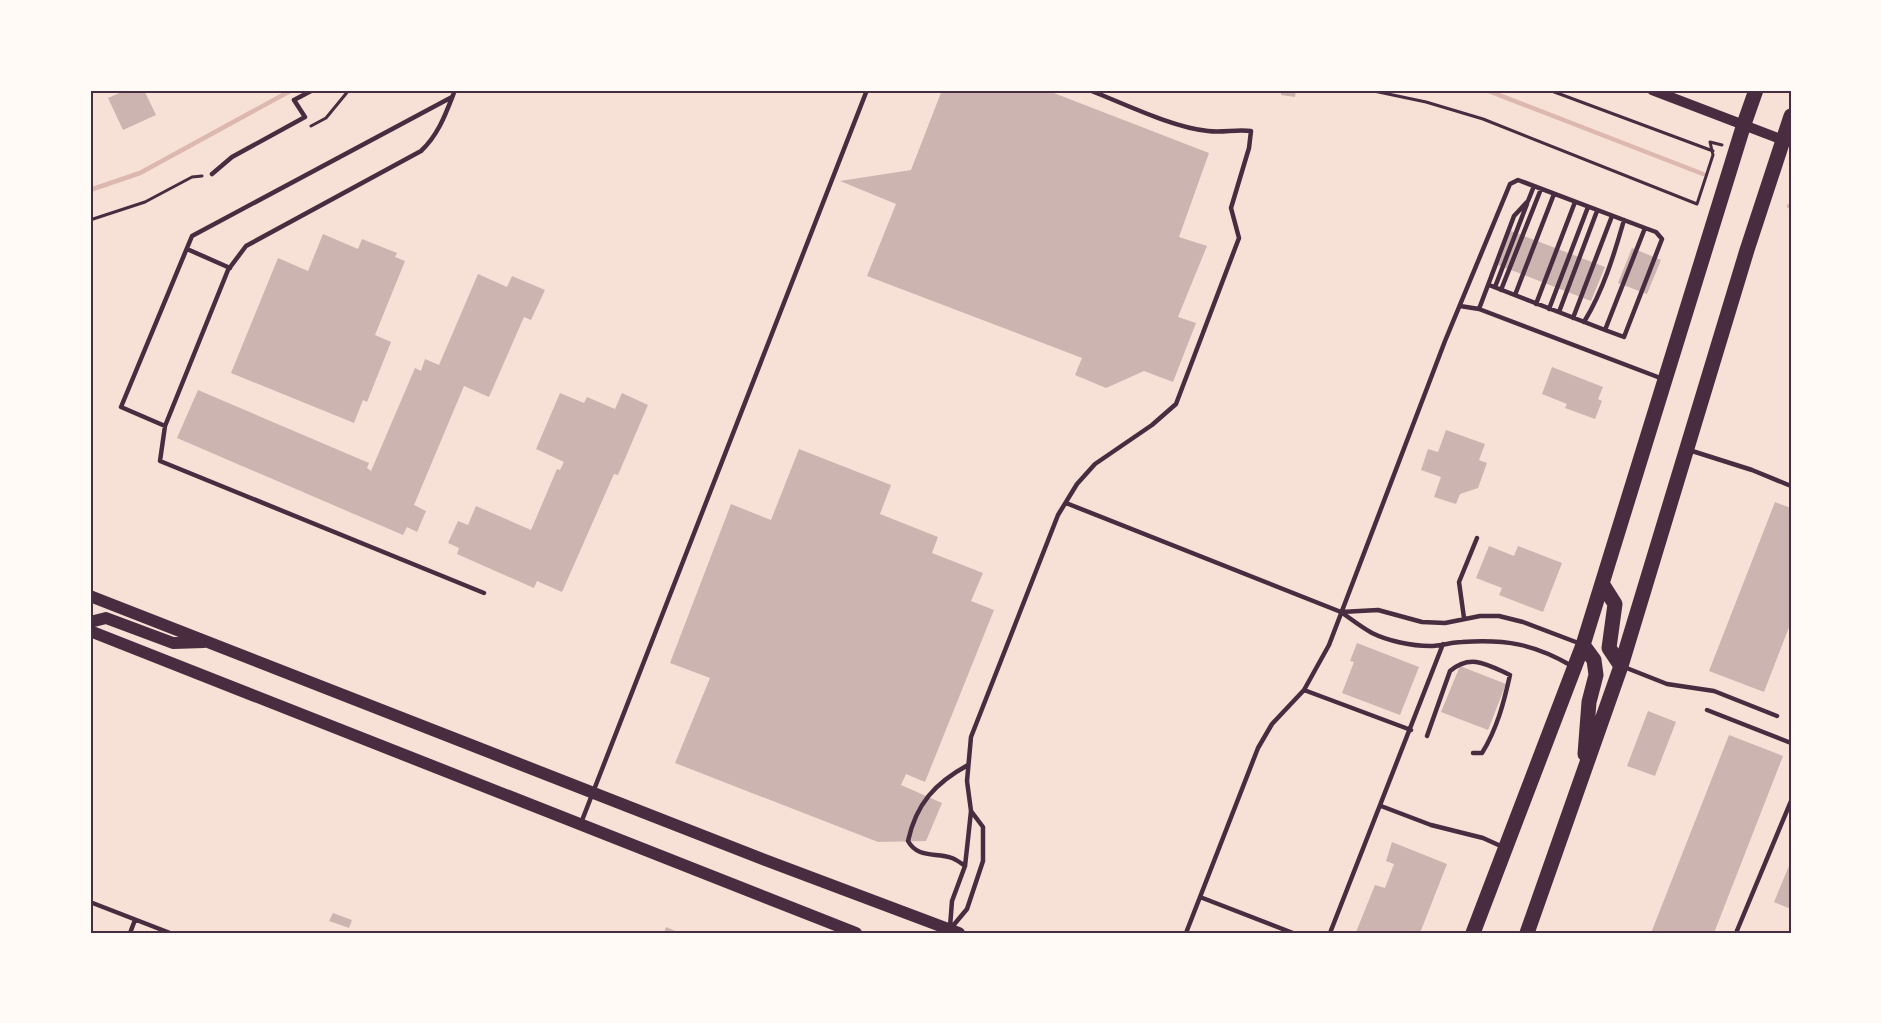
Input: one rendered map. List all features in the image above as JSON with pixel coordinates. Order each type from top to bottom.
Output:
[{"type":"main road","points":[[1473,933],[1583,645],[1743,124],[1756,90]]},
{"type":"main road","points":[[1527,933],[1622,666],[1747,250],[1791,116]]},
{"type":"main road","points":[[1603,585],[1615,604],[1609,648],[1622,666]]},
{"type":"main road","points":[[93,598],[212,642],[593,793],[955,931]]},
{"type":"main road","points":[[90,622],[106,618],[173,643],[212,642]]},
{"type":"main road","points":[[90,631],[856,933]]},
{"type":"main road","points":[[1583,645],[1594,660],[1596,675],[1589,702],[1583,775]]},
{"type":"street","points":[[1652,90],[1783,140]]},
{"type":"lane","points":[[454,90],[441,126],[432,141],[421,151],[246,246],[230,268],[165,426],[160,461],[484,593]]},
{"type":"lane","points":[[580,826],[867,90]]},
{"type":"lane","points":[[955,931],[952,901],[965,866],[970,811],[967,781],[971,737],[1058,515],[1077,484],[1095,464],[1176,404],[1239,238],[1231,208],[1249,148],[1251,131],[1240,129],[1209,131],[1183,127],[1089,90]]},
{"type":"lane","points":[[212,174],[232,157],[305,117],[294,100],[311,91]]},
{"type":"lane","points":[[165,426],[121,407],[192,236],[452,97]]},
{"type":"lane","points":[[1186,933],[1258,748],[1272,724],[1304,690],[1329,645],[1460,306],[1510,184],[1518,180],[1656,232],[1662,239],[1624,337],[1489,285]]},
{"type":"lane","points":[[1495,287],[1534,186]]},
{"type":"lane","points":[[1501,290],[1541,189]]},
{"type":"lane","points":[[1515,295],[1554,194]]},
{"type":"lane","points":[[1479,309],[1514,216],[1528,201]]},
{"type":"lane","points":[[1536,304],[1575,202]]},
{"type":"lane","points":[[1549,309],[1588,207]]},
{"type":"lane","points":[[1559,312],[1597,211]]},
{"type":"lane","points":[[1573,318],[1612,216]]},
{"type":"lane","points":[[1586,323],[1617,247],[1624,220]]},
{"type":"lane","points":[[1605,330],[1645,228]]},
{"type":"lane","points":[[187,249],[230,268]]},
{"type":"lane","points":[[1460,306],[1479,309],[1665,380]]},
{"type":"lane","points":[[1687,450],[1752,470],[1791,486]]},
{"type":"lane","points":[[1066,503],[1341,612],[1373,633],[1390,639],[1430,646],[1497,640],[1527,645],[1575,668]]},
{"type":"lane","points":[[1464,618],[1459,582],[1477,538]]},
{"type":"lane","points":[[1341,612],[1378,610],[1422,622],[1445,623],[1464,618],[1498,616],[1523,622],[1583,645]]},
{"type":"lane","points":[[1330,933],[1443,644]]},
{"type":"lane","points":[[1427,736],[1450,671],[1470,660],[1490,666],[1510,675],[1502,709],[1487,744],[1482,753],[1473,753]]},
{"type":"lane","points":[[1622,666],[1667,684],[1714,691],[1777,716]]},
{"type":"lane","points":[[1304,690],[1411,730]]},
{"type":"lane","points":[[1707,710],[1791,743]]},
{"type":"lane","points":[[965,866],[953,858],[921,853],[912,848],[908,841],[917,815],[931,791],[968,765]]},
{"type":"lane","points":[[1736,933],[1791,801]]},
{"type":"lane","points":[[1381,806],[1431,825],[1483,838],[1506,848]]},
{"type":"lane","points":[[955,931],[967,909],[983,861],[983,827],[970,811]]},
{"type":"lane","points":[[1200,897],[1293,933]]},
{"type":"lane","points":[[90,902],[170,933]]},
{"type":"lane","points":[[130,933],[135,920]]},
{"type":"path","points":[[1369,90],[1426,102],[1483,119],[1697,204],[1713,155],[1710,142],[1736,150]]},
{"type":"path","points":[[1549,90],[1713,151]]},
{"type":"building","points":[[126,90],[144,90],[156,115],[123,130],[108,98]]},
{"type":"building","points":[[942,90],[1046,90],[1209,153],[1179,237],[1207,246],[1178,317],[1196,323],[1173,382],[1144,371],[1106,388],[1075,375],[1082,358],[867,276],[896,204],[840,181],[911,170]]},
{"type":"building","points":[[1281,90],[1296,90],[1295,97],[1281,95]]},
{"type":"building","points":[[1511,231],[1605,267],[1591,301],[1498,265]]},
{"type":"building","points":[[323,234],[358,249],[362,239],[397,253],[395,257],[405,261],[375,335],[391,342],[367,402],[363,400],[354,423],[231,373],[278,258],[308,271]]},
{"type":"building","points":[[1632,248],[1661,260],[1647,294],[1618,283]]},
{"type":"building","points":[[478,274],[507,287],[512,276],[545,290],[531,320],[524,317],[489,397],[464,386],[414,505],[426,511],[417,532],[407,527],[403,535],[177,438],[198,390],[369,463],[367,468],[371,471],[415,368],[421,371],[425,359],[439,365]]},
{"type":"building","points":[[1552,367],[1603,387],[1598,399],[1602,401],[1595,419],[1565,408],[1567,404],[1542,394]]},
{"type":"building","points":[[560,393],[584,403],[587,397],[615,409],[622,393],[648,405],[618,475],[614,474],[562,592],[537,581],[534,588],[457,554],[459,548],[448,543],[458,521],[468,525],[476,506],[531,530],[557,469],[560,470],[564,462],[536,449]]},
{"type":"building","points":[[1446,430],[1485,444],[1479,460],[1487,463],[1478,488],[1460,494],[1456,504],[1434,497],[1441,477],[1421,470],[1428,449],[1438,452]]},
{"type":"building","points":[[799,449],[891,485],[880,514],[938,537],[932,553],[983,573],[971,601],[994,610],[925,782],[906,774],[901,785],[942,803],[926,841],[878,842],[675,763],[710,678],[670,663],[731,504],[771,520]]},
{"type":"building","points":[[1775,502],[1791,508],[1791,622],[1764,692],[1709,671]]},
{"type":"building","points":[[1489,546],[1514,556],[1518,546],[1562,563],[1543,612],[1499,595],[1502,588],[1476,578]]},
{"type":"building","points":[[1357,643],[1419,667],[1400,715],[1342,693],[1354,662],[1350,661]]},
{"type":"building","points":[[1460,666],[1506,684],[1488,730],[1441,712]]},
{"type":"building","points":[[1648,711],[1676,722],[1655,776],[1627,766]]},
{"type":"building","points":[[1729,735],[1783,756],[1714,933],[1651,933]]},
{"type":"building","points":[[1392,842],[1447,864],[1420,933],[1356,932],[1375,885],[1385,888],[1394,864],[1386,861]]},
{"type":"building","points":[[1791,861],[1791,909],[1774,902]]},
{"type":"building","points":[[333,913],[352,920],[349,928],[329,921]]},
{"type":"building","points":[[666,927],[680,933],[664,933]]},
{"type":"waterway","points":[[90,190],[140,173],[292,90]]},
{"type":"waterway","points":[[1486,90],[1703,174]]}]
